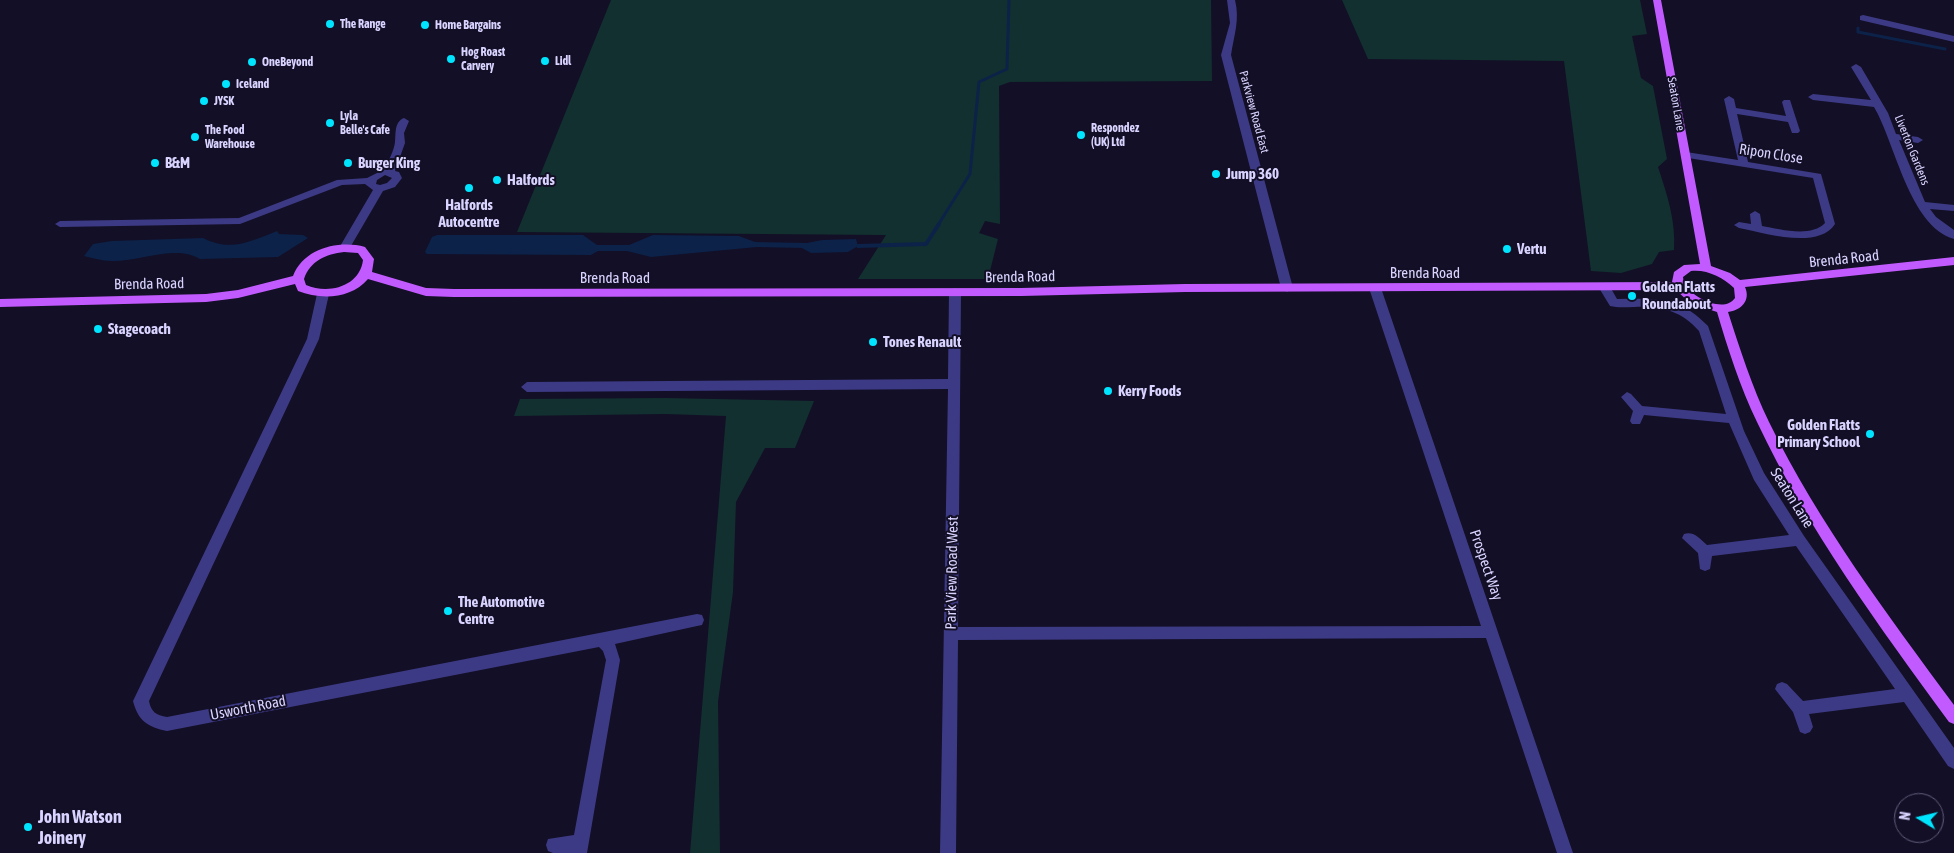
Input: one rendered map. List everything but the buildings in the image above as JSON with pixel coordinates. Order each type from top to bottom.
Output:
[{"type":"main road","name":"Seaton Lane","points":[[1657,0],[1706,268]]},
{"type":"main road","points":[[344,248],[361,250],[366,254],[370,265],[365,274],[350,287],[323,294],[314,294],[302,288],[298,279],[305,264],[328,251],[344,248]]},
{"type":"main road","name":"Brenda Road","points":[[1737,284],[1954,261]]},
{"type":"main road","points":[[1696,267],[1706,268],[1724,274],[1737,284],[1741,292],[1738,304],[1721,308],[1696,301],[1683,293],[1678,286],[1678,274],[1682,270],[1696,267]]},
{"type":"main road","name":"Brenda Road","points":[[365,274],[426,292],[454,294],[955,292],[1287,288],[1605,288],[1678,286]]},
{"type":"main road","name":"Brenda Road","points":[[0,303],[206,298],[238,294],[298,279]]},
{"type":"main road","name":"Seaton Lane","points":[[1721,308],[1749,391],[1768,435],[1795,488],[1856,582],[1954,717]]},
{"type":"street","name":"Parkview Road East","points":[[1230,0],[1236,18],[1235,27],[1228,41],[1226,55],[1287,288]]},
{"type":"street","points":[[1863,18],[1954,39]]},
{"type":"street","name":"Liverton Gardens","points":[[1856,67],[1877,104],[1914,191],[1922,205],[1932,219],[1954,235]]},
{"type":"street","points":[[1814,97],[1877,104]]},
{"type":"street","points":[[1729,99],[1744,165]]},
{"type":"street","points":[[1787,102],[1796,131]]},
{"type":"street","points":[[1732,110],[1792,120]]},
{"type":"street","points":[[389,172],[400,142],[399,133],[404,121]]},
{"type":"street","points":[[1892,136],[1918,140]]},
{"type":"street","name":"Ripon Close","points":[[1686,155],[1817,176],[1830,224],[1822,232],[1798,234],[1739,225]]},
{"type":"street","points":[[60,224],[240,221],[341,182],[370,181],[375,176],[389,172],[395,174],[396,180],[391,185],[379,189],[372,187],[370,181]]},
{"type":"street","points":[[344,248],[379,189]]},
{"type":"street","points":[[1922,205],[1954,208]]},
{"type":"street","points":[[1755,214],[1757,228]]},
{"type":"street","name":"Prospect Way","points":[[1375,288],[1565,853]]},
{"type":"street","name":"Seaton Lane","points":[[1605,288],[1614,303],[1667,304],[1682,309],[1696,319],[1704,329],[1733,419],[1759,476],[1799,540],[1954,761]]},
{"type":"street","name":"Park View Road West","points":[[949,853],[955,292]]},
{"type":"street","name":"Usworth Road","points":[[323,294],[313,339],[141,701],[142,712],[150,720],[167,724],[697,620]]},
{"type":"street","points":[[527,387],[954,384]]},
{"type":"street","points":[[1627,397],[1637,416],[1733,419]]},
{"type":"street","points":[[1689,538],[1705,558],[1799,540]]},
{"type":"street","points":[[951,634],[1491,632]]},
{"type":"street","points":[[554,845],[579,848],[613,660],[609,647],[601,640]]},
{"type":"street","points":[[1782,689],[1800,708],[1805,727]]},
{"type":"street","points":[[1800,708],[1907,695]]},
{"type":"green space","points":[[611,0],[1211,0],[1212,81],[1010,82],[999,86],[1000,224],[985,221],[979,233],[998,239],[988,279],[858,279],[886,235],[517,232]]},
{"type":"green space","points":[[1342,0],[1640,0],[1647,34],[1632,36],[1641,78],[1653,86],[1667,159],[1658,167],[1668,197],[1674,229],[1674,250],[1659,252],[1652,264],[1621,273],[1591,271],[1564,61],[1368,59]]},
{"type":"green space","points":[[666,398],[814,401],[795,448],[765,448],[736,502],[733,592],[718,702],[720,853],[690,853],[726,416],[665,414],[514,416],[520,399]]},
{"type":"water","points":[[277,231],[279,234],[303,235],[308,238],[278,257],[200,259],[180,253],[168,253],[122,261],[111,261],[84,256],[93,244],[112,241],[203,238],[231,245],[249,242]]},
{"type":"water","points":[[437,235],[583,235],[597,245],[629,245],[653,235],[739,236],[755,242],[807,243],[822,240],[856,239],[858,246],[848,252],[811,253],[802,248],[757,247],[651,257],[627,251],[598,251],[591,255],[427,254],[425,252],[432,237]]},
{"type":"waterway","points":[[938,225],[970,174],[979,82],[1007,69],[1009,0]]},
{"type":"waterway","points":[[1858,28],[1858,32],[1945,49]]},
{"type":"waterway","points":[[858,246],[926,244],[939,224]]},
{"type":"place","name":"The Range","points":[[330,24]]},
{"type":"place","name":"Home Bargains","points":[[425,25]]},
{"type":"place","name":"Hog Roast Carvery","points":[[451,59]]},
{"type":"place","name":"Lidl","points":[[545,61]]},
{"type":"place","name":"OneBeyond","points":[[252,62]]},
{"type":"place","name":"Iceland","points":[[226,84]]},
{"type":"place","name":"JYSK","points":[[204,101]]},
{"type":"place","name":"Lyla Belle's Cafe","points":[[330,123]]},
{"type":"place","name":"Respondez (UK) Ltd","points":[[1081,135]]},
{"type":"place","name":"The Food Warehouse","points":[[195,137]]},
{"type":"place","name":"B&M","points":[[155,163]]},
{"type":"place","name":"Burger King","points":[[348,163]]},
{"type":"place","name":"Jump 360","points":[[1216,174]]},
{"type":"place","name":"Halfords","points":[[497,180]]},
{"type":"place","name":"Halfords Autocentre","points":[[469,188]]},
{"type":"place","name":"Vertu","points":[[1507,249]]},
{"type":"place","name":"Golden Flatts Roundabout","points":[[1632,296]]},
{"type":"place","name":"Stagecoach","points":[[98,329]]},
{"type":"place","name":"Tones Renault","points":[[873,342]]},
{"type":"place","name":"Kerry Foods","points":[[1108,391]]},
{"type":"place","name":"Golden Flatts Primary School","points":[[1870,434]]},
{"type":"place","name":"The Automotive Centre","points":[[448,611]]},
{"type":"place","name":"John Watson Joinery","points":[[28,827]]}]
